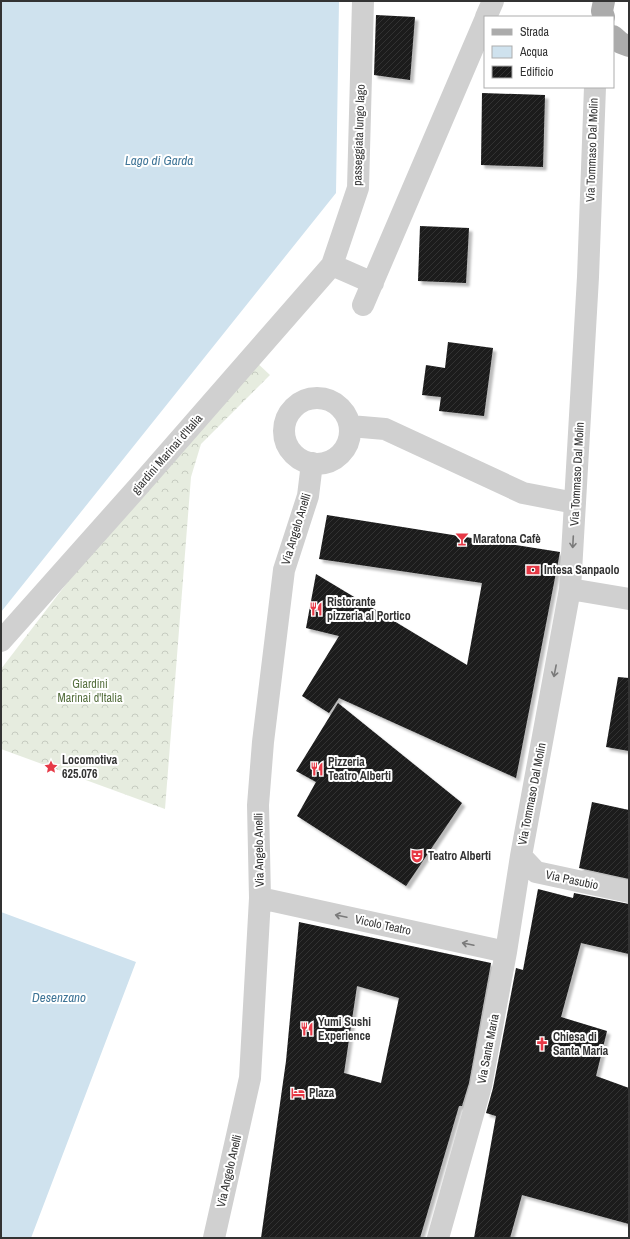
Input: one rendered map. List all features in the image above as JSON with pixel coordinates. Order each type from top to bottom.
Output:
[{"type":"main road","points":[[604,1],[602,11],[604,16]]},
{"type":"main road","points":[[614,37],[621,43],[629,46]]},
{"type":"street","name":"passeggiata lungo lago","points":[[332,265],[358,188],[363,1]]},
{"type":"street","points":[[486,16],[493,1]]},
{"type":"street","points":[[363,305],[484,22]]},
{"type":"street","name":"Via Tommaso Dal Molin","points":[[521,856],[570,589],[588,277],[594,88]]},
{"type":"street","points":[[332,265],[373,283]]},
{"type":"street","name":"giardini Marinai d'Italia","points":[[1,641],[332,265]]},
{"type":"street","points":[[313,398],[330,400],[343,410],[348,418],[350,435],[343,451],[337,457],[320,464],[312,463],[296,456],[286,442],[284,433],[287,417],[292,410],[305,400],[313,398]]},
{"type":"street","points":[[350,426],[384,429],[523,493],[575,503]]},
{"type":"street","name":"Via Angelo Anelli","points":[[214,1238],[250,1078],[260,898],[258,805],[263,742],[284,570],[308,496],[312,463]]},
{"type":"street","points":[[570,589],[629,599]]},
{"type":"street","name":"Via Pasubio","points":[[521,856],[536,872],[629,892]]},
{"type":"street","name":"Via Santa Maria","points":[[438,1238],[481,1086],[506,952],[521,856]]},
{"type":"street","name":"Vicolo Teatro","points":[[260,898],[506,952]]},
{"type":"green space","name":"Giardini Marinai d'Italia","points":[[254,360],[270,375],[201,444],[191,477],[165,809],[1,749],[1,669],[109,528]]},
{"type":"water","name":"Lago di Garda","points":[[1,1],[339,1],[336,193],[1,612]]},
{"type":"water","name":"Desenzano","points":[[1,912],[136,962],[31,1238],[1,1238]]},
{"type":"building","points":[[376,15],[415,17],[410,80],[374,75]]},
{"type":"building","points":[[482,93],[545,95],[543,167],[481,165]]},
{"type":"building","points":[[420,226],[469,228],[466,283],[418,281]]},
{"type":"building","points":[[448,342],[493,348],[484,416],[439,411],[441,397],[422,395],[426,365],[445,368]]},
{"type":"building","points":[[327,515],[560,552],[516,778],[339,698],[329,713],[302,696],[339,636],[306,628],[316,574],[467,665],[482,583],[319,559]]},
{"type":"building","points":[[618,677],[629,678],[629,751],[606,747]]},
{"type":"building","points":[[338,703],[462,803],[406,886],[297,816],[316,782],[296,771]]},
{"type":"building","points":[[592,802],[629,810],[629,879],[579,868]]},
{"type":"building","points":[[538,889],[573,898],[574,893],[629,904],[629,954],[581,943],[561,1017],[607,1031],[596,1076],[629,1088],[629,1224],[522,1195],[510,1238],[474,1238],[496,1116],[486,1113],[493,1088],[516,968],[523,970]]},
{"type":"building","points":[[299,922],[491,963],[469,1083],[462,1106],[459,1106],[420,1238],[261,1238],[286,1061]],"holes":[[[357,986],[399,998],[381,1083],[344,1073]]]},
{"type":"place","name":"Maratona Cafè","points":[[462,539]]},
{"type":"place","name":"Intesa Sanpaolo","points":[[533,570]]},
{"type":"place","name":"Ristorante pizzeria al Portico","points":[[316,609]]},
{"type":"place","name":"Locomotiva 625.076","points":[[51,767]]},
{"type":"place","name":"Pizzeria Teatro Alberti","points":[[317,769]]},
{"type":"place","name":"Teatro Alberti","points":[[417,856]]},
{"type":"place","name":"Yumi Sushi Experience","points":[[307,1029]]},
{"type":"place","name":"Chiesa di Santa Maria","points":[[542,1044]]},
{"type":"place","name":"Plaza","points":[[298,1093]]}]
